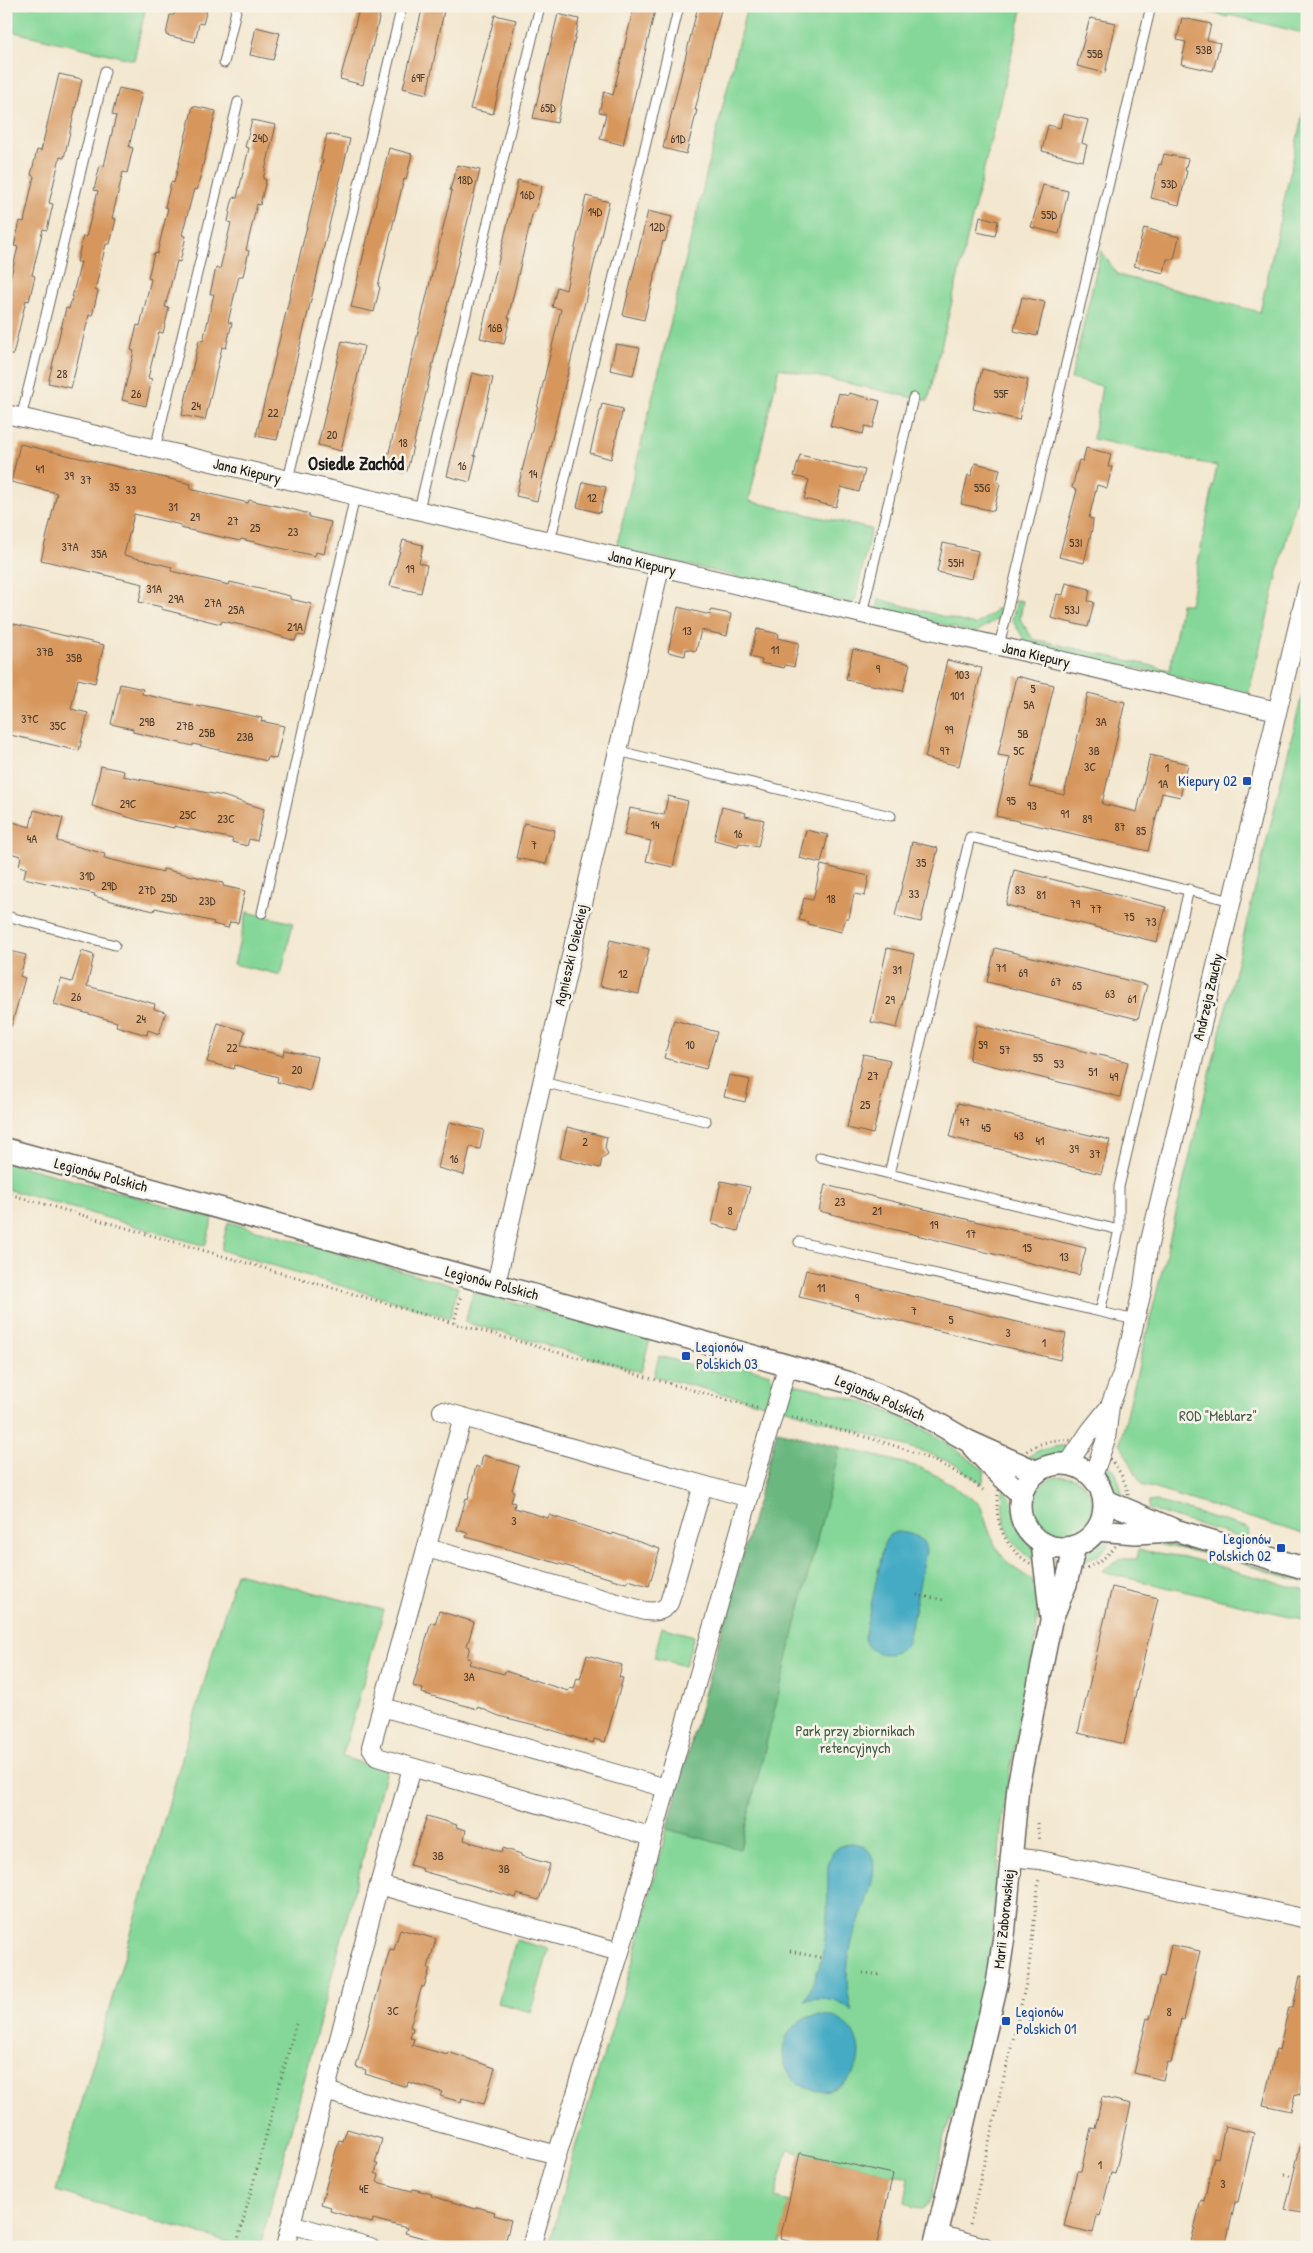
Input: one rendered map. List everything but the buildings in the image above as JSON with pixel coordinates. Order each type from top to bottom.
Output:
[{"type":"street","name":"Jana Kiepury","points":[[13,416],[1277,711]]},
{"type":"street","name":"Agnieszki Osieckiej","points":[[496,1284],[660,567]]},
{"type":"street","name":"Andrzeja Zauchy","points":[[1093,1476],[1106,1439],[1110,1406],[1123,1371],[1143,1287],[1148,1249],[1307,588]]},
{"type":"street","name":"Legionów Polskich","points":[[6,1149],[847,1382],[913,1409],[968,1441],[1037,1472]]},
{"type":"street","points":[[530,2247],[620,1952],[788,1365]]},
{"type":"street","name":"Andrzeja Zauchy","points":[[1068,1464],[1090,1431],[1110,1406]]},
{"type":"street","points":[[442,1411],[749,1498]]},
{"type":"street","points":[[463,1417],[372,1741],[373,1752],[377,1757],[412,1768],[652,1837]]},
{"type":"street","name":"Legionów Polskich","points":[[968,1441],[994,1470],[1022,1495]]},
{"type":"street","points":[[1057,1464],[1068,1464],[1082,1468],[1093,1476],[1102,1492],[1104,1500],[1103,1516],[1097,1530],[1088,1540],[1075,1546],[1053,1547],[1042,1543],[1031,1534],[1024,1522],[1020,1509],[1022,1495],[1027,1482],[1037,1472],[1057,1464]]},
{"type":"street","points":[[427,1548],[645,1611],[659,1611],[669,1603],[703,1485]]},
{"type":"street","points":[[1104,1500],[1175,1530],[1307,1570]]},
{"type":"street","points":[[1097,1530],[1136,1533],[1175,1530]]},
{"type":"street","points":[[1042,1543],[1051,1621]]},
{"type":"street","points":[[1010,1857],[1018,1786],[1051,1621],[1066,1584],[1075,1546]]},
{"type":"street","points":[[382,1707],[666,1788]]},
{"type":"street","points":[[285,2247],[379,1885],[412,1768]]},
{"type":"street","name":"Marii Zaborowskiej","points":[[936,2240],[997,1984],[1004,1936],[1010,1857],[1040,1860],[1307,1919]]},
{"type":"street","points":[[379,1885],[620,1952]]},
{"type":"street","points":[[325,2091],[557,2155]]},
{"type":"street","points":[[291,2224],[370,2247]]},
{"type":"street","points":[[936,2240],[985,2247]]},
{"type":"lane","points":[[224,62],[237,6]]},
{"type":"lane","points":[[290,471],[402,6]]},
{"type":"lane","points":[[421,501],[540,6]]},
{"type":"lane","points":[[552,534],[680,6]]},
{"type":"lane","points":[[999,646],[1151,6]]},
{"type":"lane","points":[[13,416],[104,71]]},
{"type":"lane","points":[[155,449],[238,102]]},
{"type":"lane","points":[[862,614],[913,398]]},
{"type":"lane","points":[[262,913],[355,496]]},
{"type":"lane","points":[[618,751],[891,816]]},
{"type":"lane","points":[[889,1174],[970,837],[1232,901]]},
{"type":"lane","points":[[1100,1312],[1120,1230],[1119,1187],[1188,889]]},
{"type":"lane","points":[[6,916],[114,945]]},
{"type":"lane","points":[[542,1082],[706,1121]]},
{"type":"lane","points":[[820,1157],[1120,1230]]},
{"type":"lane","points":[[800,1242],[1135,1320]]},
{"type":"path","points":[[6,1193],[454,1323],[766,1410]]},
{"type":"path","points":[[454,1323],[463,1287]]},
{"type":"path","points":[[789,1416],[924,1456],[956,1471],[987,1493]]},
{"type":"path","points":[[1020,1456],[1033,1448],[1047,1443],[1076,1442]]},
{"type":"path","points":[[1106,1456],[1122,1477],[1129,1502]]},
{"type":"path","points":[[1001,1484],[998,1518],[1006,1538],[1016,1553],[1039,1568]]},
{"type":"path","points":[[992,1497],[998,1502]]},
{"type":"path","points":[[1075,1570],[1098,1561],[1115,1546],[1121,1537]]},
{"type":"path","points":[[917,1595],[944,1600]]},
{"type":"path","points":[[969,2229],[1028,1975],[1039,1876]]},
{"type":"path","points":[[790,1951],[822,1958]]},
{"type":"path","points":[[863,1973],[883,1976]]},
{"type":"path","points":[[236,2247],[296,2024]]},
{"type":"path","points":[[1284,2175],[1293,2177]]},
{"type":"green space","points":[[6,6],[146,6],[134,60],[6,30]]},
{"type":"green space","points":[[747,6],[1023,6],[928,401],[779,368],[749,501],[871,529],[856,598],[852,604],[616,548]]},
{"type":"green space","points":[[1182,6],[1307,6],[1307,34],[1229,15],[1228,17]]},
{"type":"green space","points":[[1307,94],[1307,453],[1248,696],[1169,675],[1027,644],[1012,620],[1017,600],[1023,601],[1020,619],[1033,639],[1170,670],[1181,604],[1190,604],[1217,466],[1093,439],[1102,386],[1071,379],[1101,250],[1118,275],[1260,312]]},
{"type":"green space","points":[[879,599],[975,625],[995,612],[996,608],[1000,610],[999,618],[975,633],[877,608]]},
{"type":"green space","name":"ROD \"Meblarz\"","points":[[1307,675],[1307,1535],[1142,1485],[1120,1443]]},
{"type":"green space","points":[[247,912],[293,923],[281,975],[234,964]]},
{"type":"green space","points":[[6,1162],[213,1218],[205,1246],[6,1189]]},
{"type":"green space","points":[[228,1222],[458,1287],[450,1318],[221,1250]]},
{"type":"green space","points":[[473,1292],[650,1340],[641,1372],[465,1322]]},
{"type":"green space","points":[[659,1356],[719,1372],[722,1361],[770,1374],[774,1383],[768,1405],[654,1376]]},
{"type":"green space","points":[[793,1384],[849,1398],[885,1410],[919,1426],[985,1471],[982,1484],[956,1465],[928,1453],[783,1408],[790,1385]]},
{"type":"green space","name":"Park przy zbiornikach retencyjnych","points":[[777,1431],[919,1467],[941,1478],[978,1503],[998,1550],[1011,1565],[1033,1580],[1032,1584],[1039,1585],[1036,1639],[1009,1774],[1001,1830],[988,1980],[961,2092],[947,2127],[931,2199],[929,2204],[923,2209],[913,2208],[905,2202],[909,2178],[788,2150],[775,2198],[789,2202],[779,2247],[549,2247],[576,2144],[632,1964],[667,1829]]},
{"type":"green space","points":[[777,1431],[840,1447],[740,1849],[667,1829]]},
{"type":"green space","points":[[1060,1446],[1073,1446],[1051,1458],[1027,1457],[1040,1450]]},
{"type":"green space","points":[[1105,1461],[1116,1473],[1124,1498],[1113,1492],[1107,1484],[1104,1474]]},
{"type":"green space","points":[[1057,1476],[1069,1476],[1080,1481],[1088,1489],[1093,1500],[1091,1518],[1080,1531],[1069,1536],[1057,1536],[1046,1531],[1038,1523],[1033,1512],[1033,1500],[1038,1489],[1046,1481]]},
{"type":"green space","points":[[1004,1487],[1012,1501],[1017,1527],[1032,1545],[1038,1562],[1028,1557],[1020,1549],[1008,1531],[1003,1509]]},
{"type":"green space","points":[[1156,1501],[1248,1528],[1250,1530],[1247,1540],[1148,1509],[1149,1502]]},
{"type":"green space","points":[[1141,1539],[1203,1551],[1307,1580],[1307,1583],[1212,1555],[1140,1541]]},
{"type":"green space","points":[[1106,1540],[1112,1542],[1098,1555],[1075,1564],[1090,1548]]},
{"type":"green space","points":[[1138,1550],[1185,1557],[1307,1591],[1307,1623],[1298,1618],[1102,1572],[1119,1559],[1137,1559]]},
{"type":"green space","points":[[236,1573],[384,1610],[342,1757],[386,1770],[260,2247],[245,2247],[56,2191]]},
{"type":"green space","points":[[662,1627],[694,1636],[685,1666],[654,1658]]},
{"type":"green space","points":[[516,1940],[549,1949],[531,2012],[498,2003]]},
{"type":"water","points":[[896,1532],[916,1536],[923,1541],[926,1551],[908,1642],[897,1651],[884,1654],[877,1653],[871,1649],[864,1638],[884,1544],[889,1535]]},
{"type":"water","points":[[848,1843],[863,1846],[871,1855],[874,1867],[872,1882],[848,1959],[847,1985],[852,2011],[841,2003],[830,1999],[805,2000],[819,1967],[826,1935],[829,1861],[832,1854],[840,1846]]},
{"type":"water","points":[[821,2015],[835,2018],[848,2026],[856,2039],[859,2053],[856,2067],[848,2080],[835,2088],[821,2091],[807,2088],[794,2080],[786,2067],[783,2053],[786,2039],[794,2026],[807,2018]]},
{"type":"place","name":"Kiepury 02","points":[[1247,781]]},
{"type":"place","name":"Legionów Polskich 03","points":[[686,1356]]},
{"type":"place","name":"Legionów Polskich 02","points":[[1281,1548]]},
{"type":"place","name":"Legionów Polskich 01","points":[[1006,2021]]},
{"type":"district","name":"Osiedle Zachód","points":[[356,464]]}]
